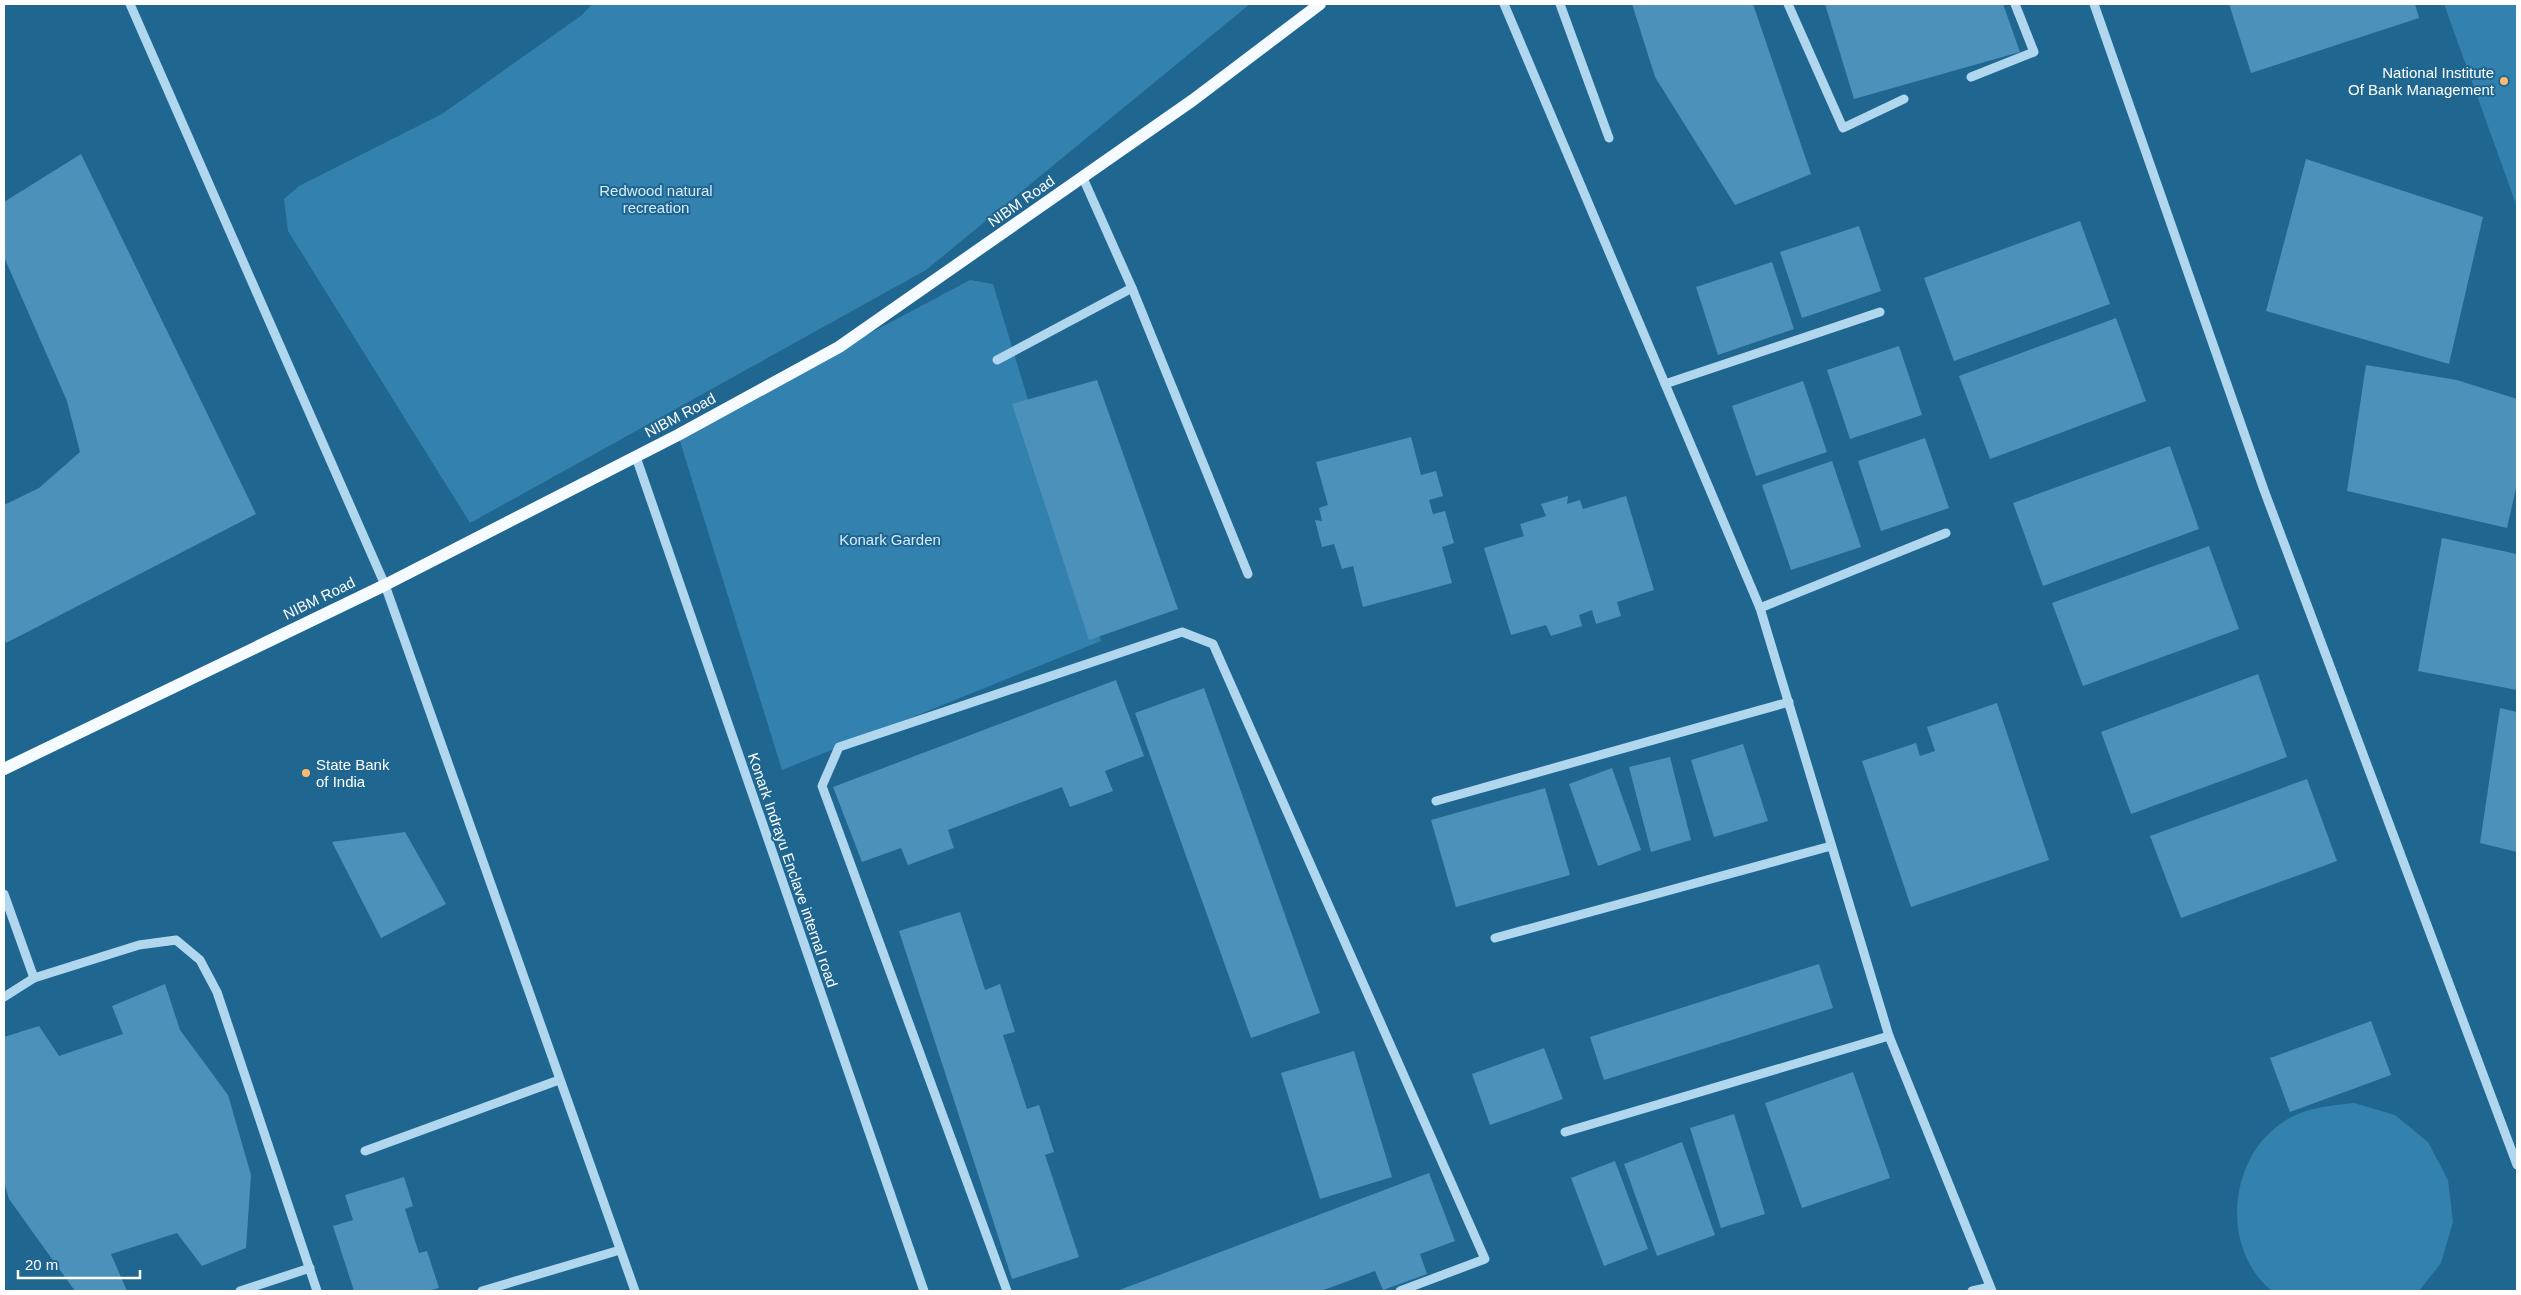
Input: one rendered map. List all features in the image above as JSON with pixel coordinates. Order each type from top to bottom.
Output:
[{"type":"main road","name":"NIBM Road","points":[[4,769],[385,585],[636,457],[839,347],[1193,100],[1320,4]]},
{"type":"street","points":[[130,4],[385,585],[634,1291]]},
{"type":"street","points":[[1504,4],[1760,608],[1890,1036],[1991,1289],[1972,1291]]},
{"type":"street","points":[[1560,4],[1609,138]]},
{"type":"street","points":[[1788,4],[1843,128],[1904,99]]},
{"type":"street","points":[[1971,77],[2034,52],[2015,4]]},
{"type":"street","points":[[2094,4],[2264,490],[2517,1165]]},
{"type":"street","points":[[1082,178],[1132,288],[1248,574]]},
{"type":"street","points":[[997,360],[1132,288]]},
{"type":"street","points":[[1665,384],[1880,312]]},
{"type":"street","name":"Konark Indrayu Enclave internal road","points":[[636,457],[924,1291]]},
{"type":"street","points":[[1760,608],[1946,533]]},
{"type":"street","points":[[1007,1291],[822,786],[839,747],[1182,632],[1213,644],[1485,1259],[1400,1291]]},
{"type":"street","points":[[1436,801],[1788,702]]},
{"type":"street","points":[[1495,938],[1832,846]]},
{"type":"street","points":[[4,894],[34,978]]},
{"type":"street","points":[[4,997],[34,978],[139,945],[176,940],[200,960],[217,992],[317,1291]]},
{"type":"street","points":[[1565,1132],[1890,1036]]},
{"type":"street","points":[[365,1152],[560,1080]]},
{"type":"street","points":[[482,1291],[620,1250]]},
{"type":"street","points":[[240,1291],[310,1268]]},
{"type":"green space","name":"Redwood natural recreation","points":[[592,4],[1250,4],[926,270],[470,523],[288,231],[284,199],[299,186],[442,114],[582,15]]},
{"type":"green space","points":[[2444,4],[2517,4],[2517,207]]},
{"type":"green space","name":"Konark Garden","points":[[970,280],[993,284],[1101,641],[782,770],[678,435]]},
{"type":"green space","points":[[2354,1103],[2395,1115],[2428,1142],[2448,1180],[2453,1222],[2441,1263],[2419,1291],[2272,1291],[2256,1274],[2245,1255],[2239,1233],[2237,1210],[2240,1186],[2247,1164],[2259,1145],[2284,1121],[2313,1109]]},
{"type":"building","points":[[1632,4],[1753,4],[1811,174],[1735,205],[1655,77]]},
{"type":"building","points":[[1825,4],[2003,4],[2020,52],[1854,99]]},
{"type":"building","points":[[2229,4],[2415,4],[2419,18],[2251,73]]},
{"type":"building","points":[[81,154],[256,514],[6,643],[4,638],[4,505],[39,488],[80,452],[67,401],[4,257],[4,202]]},
{"type":"building","points":[[2306,159],[2483,217],[2449,364],[2266,311]]},
{"type":"building","points":[[2080,221],[2110,304],[1954,361],[1924,278]]},
{"type":"building","points":[[1859,226],[1881,291],[1802,318],[1780,252]]},
{"type":"building","points":[[1772,262],[1794,329],[1718,355],[1696,287]]},
{"type":"building","points":[[2116,318],[2146,401],[1990,459],[1959,376]]},
{"type":"building","points":[[1899,346],[1922,415],[1850,439],[1827,370]]},
{"type":"building","points":[[2366,365],[2457,380],[2517,399],[2517,484],[2507,528],[2347,491]]},
{"type":"building","points":[[1097,380],[1178,609],[1089,640],[1012,404]]},
{"type":"building","points":[[1803,381],[1827,452],[1756,476],[1732,406]]},
{"type":"building","points":[[1411,437],[1421,475],[1436,471],[1443,496],[1429,500],[1433,514],[1445,511],[1454,543],[1442,547],[1452,583],[1363,607],[1353,566],[1342,569],[1334,544],[1322,547],[1315,520],[1322,521],[1319,508],[1328,505],[1316,462]]},
{"type":"building","points":[[1925,438],[1949,508],[1881,531],[1858,461]]},
{"type":"building","points":[[2170,446],[2199,529],[2043,586],[2013,503]]},
{"type":"building","points":[[1832,461],[1861,547],[1791,570],[1762,485]]},
{"type":"building","points":[[1568,496],[1567,504],[1580,500],[1583,509],[1626,496],[1654,590],[1617,602],[1621,616],[1596,624],[1592,610],[1579,615],[1582,626],[1551,636],[1546,625],[1511,635],[1484,548],[1524,536],[1520,524],[1546,516],[1541,504]]},
{"type":"building","points":[[2442,538],[2517,554],[2517,690],[2418,671]]},
{"type":"building","points":[[2209,546],[2239,629],[2083,686],[2052,603]]},
{"type":"building","points":[[2258,674],[2287,757],[2131,814],[2101,732]]},
{"type":"building","points":[[1116,680],[1144,756],[1105,771],[1113,791],[1070,807],[1062,787],[948,830],[954,848],[908,865],[901,848],[862,862],[833,787]]},
{"type":"building","points":[[1204,688],[1320,1013],[1251,1038],[1135,713]]},
{"type":"building","points":[[1997,703],[2049,860],[1911,907],[1862,761],[1916,743],[1920,756],[1935,751],[1927,727]]},
{"type":"building","points":[[2500,708],[2517,712],[2517,852],[2480,843]]},
{"type":"building","points":[[1743,744],[1768,821],[1714,837],[1691,760]]},
{"type":"building","points":[[1670,757],[1691,840],[1651,852],[1629,767]]},
{"type":"building","points":[[1612,768],[1641,850],[1598,866],[1569,784]]},
{"type":"building","points":[[2307,779],[2337,861],[2181,918],[2150,836]]},
{"type":"building","points":[[1545,788],[1570,875],[1456,907],[1431,820]]},
{"type":"building","points":[[405,832],[446,904],[381,938],[332,842]]},
{"type":"building","points":[[960,912],[985,990],[1000,984],[1015,1032],[1003,1035],[1027,1109],[1039,1105],[1054,1152],[1045,1155],[1079,1257],[1012,1279],[899,931]]},
{"type":"building","points":[[1819,964],[1833,1008],[1604,1080],[1590,1037]]},
{"type":"building","points":[[165,984],[180,1030],[228,1095],[251,1175],[246,1248],[202,1266],[177,1233],[111,1254],[127,1291],[75,1291],[9,1199],[4,1182],[4,1037],[39,1026],[59,1056],[123,1034],[112,1006]]},
{"type":"building","points":[[2371,1021],[2391,1075],[2290,1112],[2270,1058]]},
{"type":"building","points":[[1544,1048],[1563,1099],[1490,1125],[1472,1074]]},
{"type":"building","points":[[1354,1051],[1392,1177],[1320,1199],[1281,1073]]},
{"type":"building","points":[[1853,1072],[1890,1178],[1802,1208],[1765,1103]]},
{"type":"building","points":[[1734,1114],[1765,1214],[1721,1228],[1690,1128]]},
{"type":"building","points":[[1682,1142],[1715,1235],[1657,1256],[1624,1164]]},
{"type":"building","points":[[1615,1161],[1648,1249],[1604,1266],[1571,1178]]},
{"type":"building","points":[[1429,1173],[1455,1241],[1420,1254],[1427,1274],[1383,1290],[1375,1271],[1321,1291],[1117,1291]]},
{"type":"building","points":[[404,1177],[413,1206],[405,1209],[419,1253],[427,1251],[439,1288],[428,1291],[354,1291],[333,1226],[353,1220],[345,1195]]},
{"type":"place","name":"National Institute Of Bank Management","points":[[2504,81]]},
{"type":"place","name":"State Bank of India","points":[[306,773]]}]
